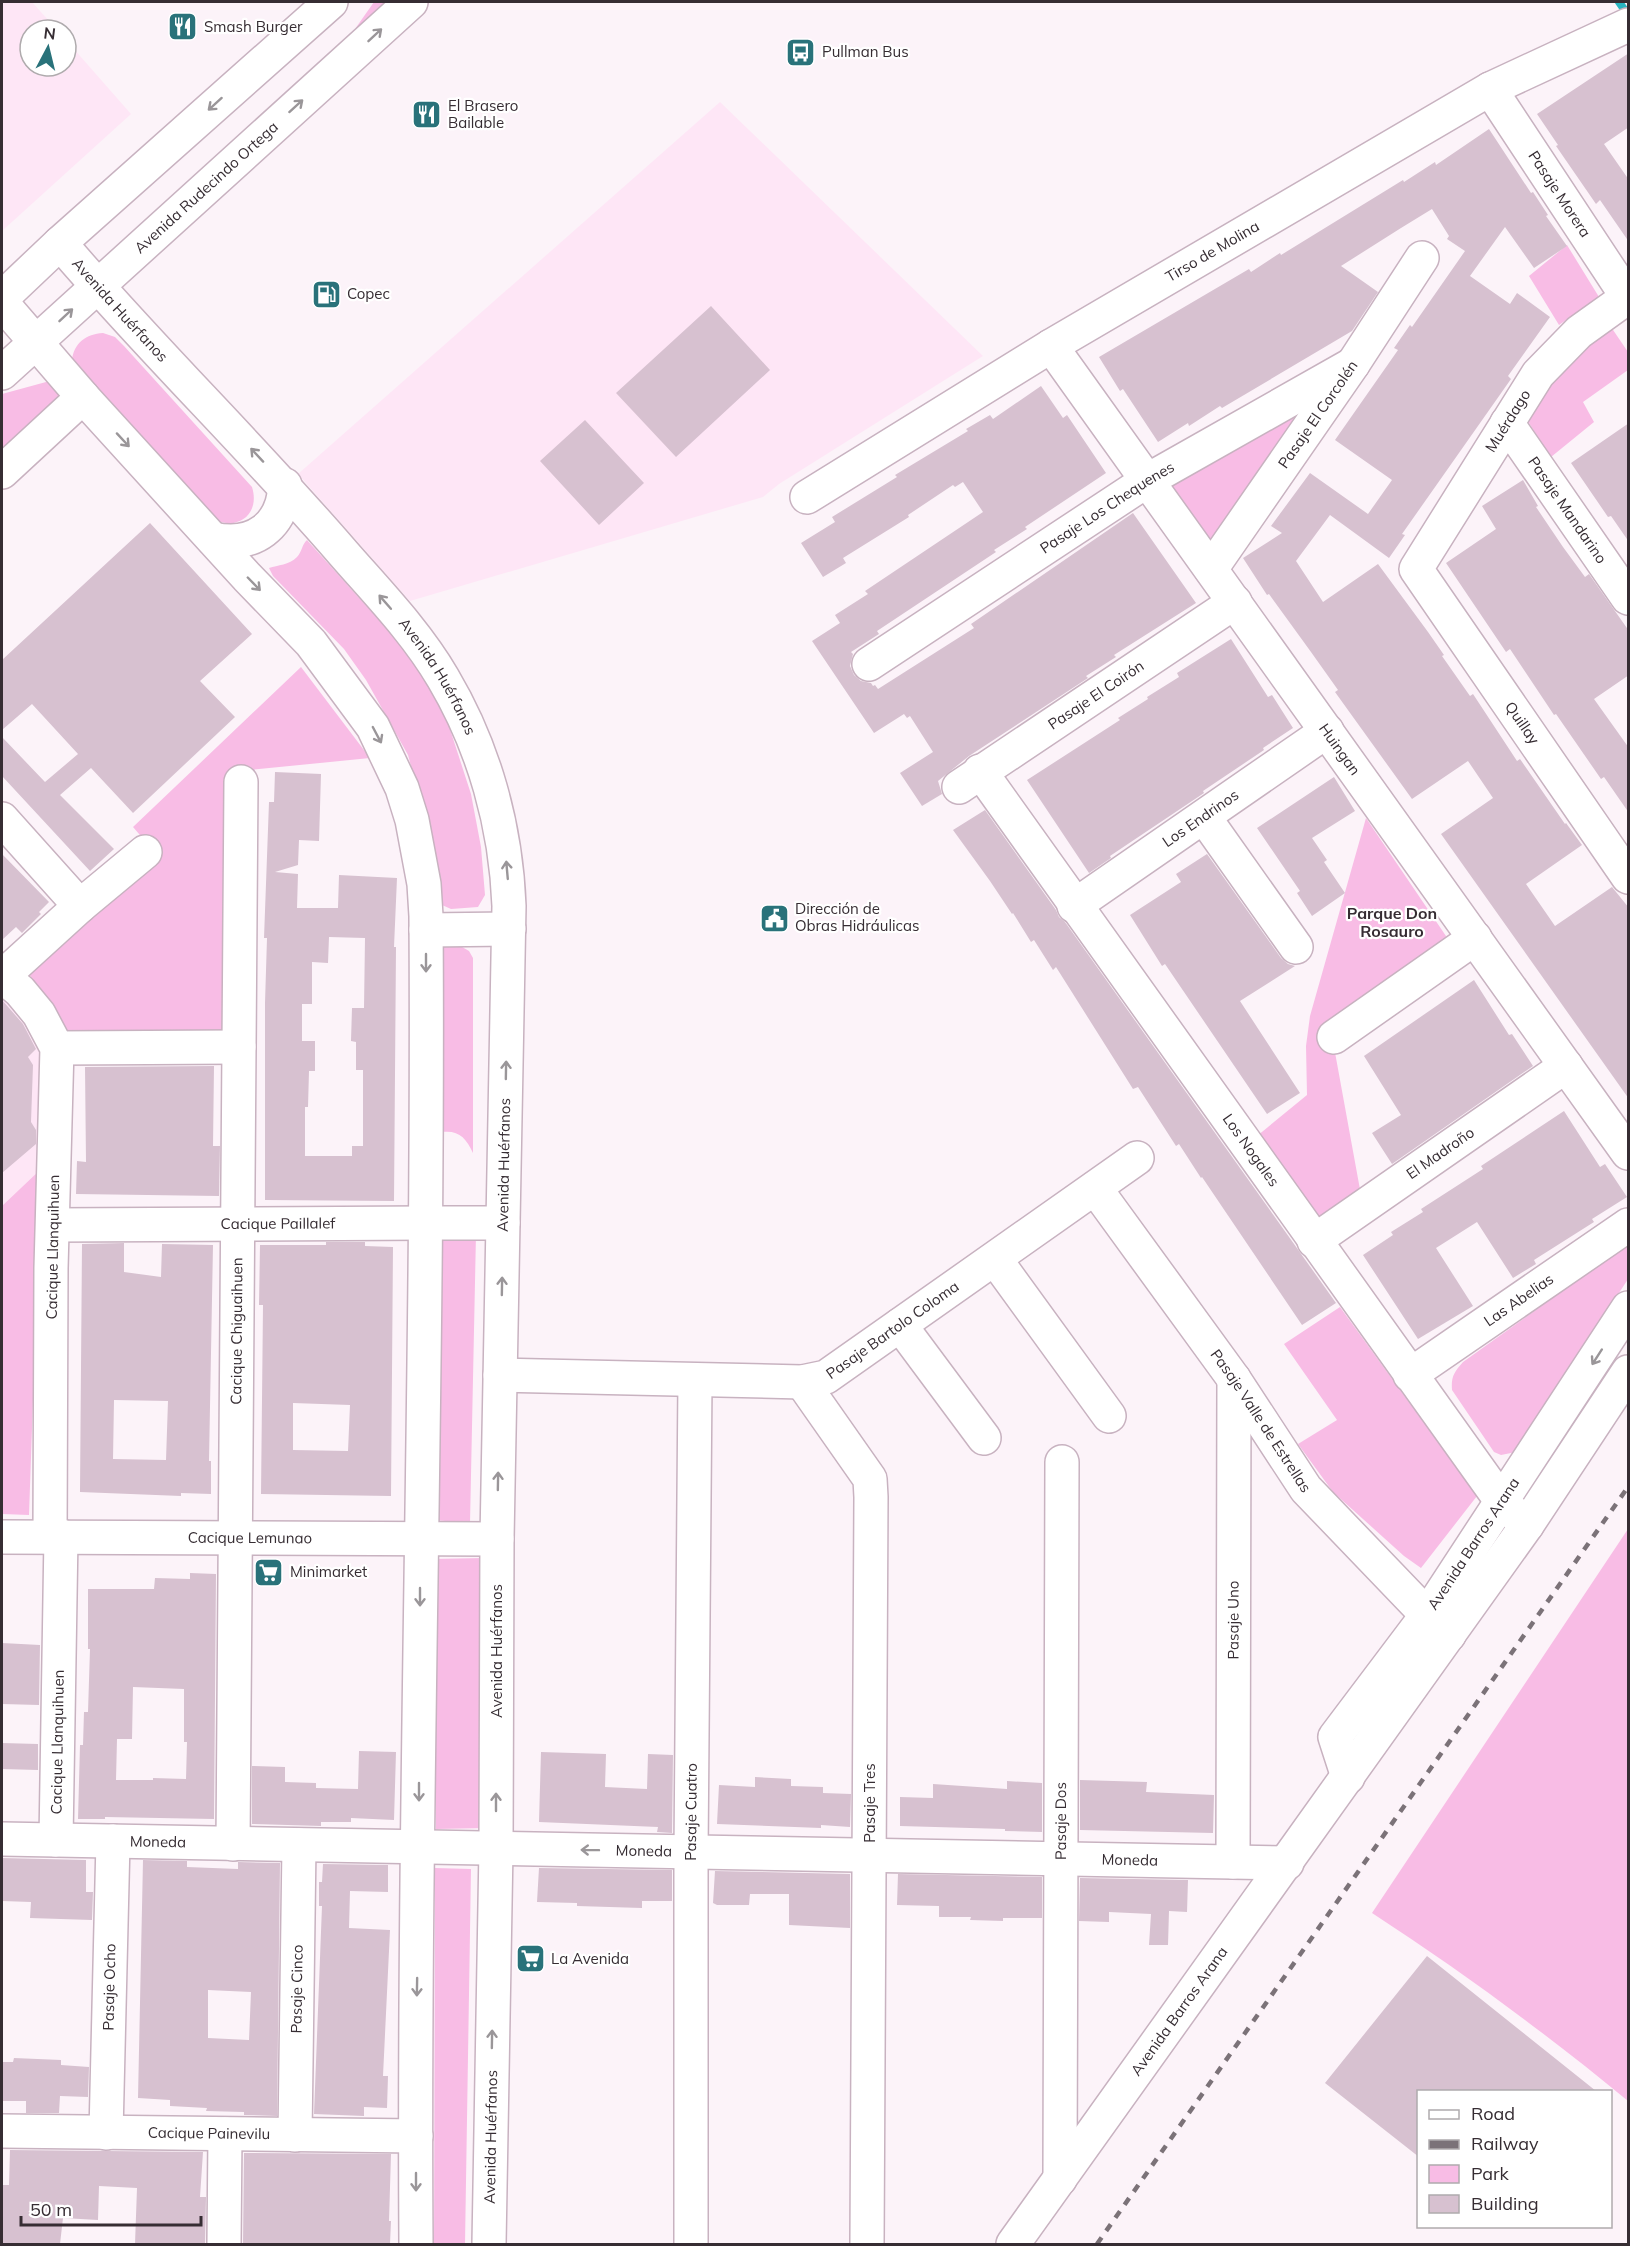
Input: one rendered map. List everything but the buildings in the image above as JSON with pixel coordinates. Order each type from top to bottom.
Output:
[{"type":"street","points":[[2,298],[60,243],[331,2]]},
{"type":"street","name":"Avenida Rudecindo Ortega","points":[[2,373],[411,2]]},
{"type":"street","name":"Tirso de Molina","points":[[807,497],[1051,345],[1490,89],[1628,26]]},
{"type":"street","name":"Pasaje Morera","points":[[1490,89],[1628,297]]},
{"type":"street","name":"Avenida Huérfanos","points":[[60,243],[97,286],[285,485],[425,648],[461,711],[487,776],[498,818],[506,861],[509,928],[500,1375],[496,1848],[489,2244]]},
{"type":"street","name":"Pasaje El Corcolén","points":[[1211,569],[1353,364],[1422,258]]},
{"type":"street","name":"Muérdago","points":[[1416,569],[1538,374],[1579,332],[1628,297]]},
{"type":"street","points":[[2,303],[83,397],[311,643],[373,727],[393,767],[412,820],[424,884],[426,930],[426,1223],[420,1539],[417,2244]]},
{"type":"street","name":"Huingan","points":[[1051,345],[1629,1153]]},
{"type":"street","name":"Pasaje Los Chequenes","points":[[869,664],[1148,480],[1353,364]]},
{"type":"street","points":[[2,472],[83,397]]},
{"type":"street","name":"Pasaje Mandarino","points":[[1507,423],[1629,597]]},
{"type":"street","points":[[213,539],[226,542],[239,541],[262,532],[280,512],[285,485]]},
{"type":"street","name":"Quillay","points":[[1416,569],[1629,877]]},
{"type":"street","name":"Pasaje El Coirón","points":[[969,779],[1235,602]]},
{"type":"street","name":"Los Endrinos","points":[[1074,906],[1327,731]]},
{"type":"street","name":"Los Nogales","points":[[969,779],[1074,906],[1502,1503],[1527,1525]]},
{"type":"street","name":"Cacique Chiguaihuen","points":[[233,1844],[241,782]]},
{"type":"street","points":[[1204,817],[1296,947]]},
{"type":"street","points":[[2,819],[80,906]]},
{"type":"street","points":[[2,977],[80,906],[145,852]]},
{"type":"street","points":[[426,930],[509,928]]},
{"type":"street","points":[[1334,1038],[1475,938]]},
{"type":"street","name":"Cacique Llanquihuen","points":[[2,977],[20,991],[39,1014],[57,1048],[53,1225],[57,1840]]},
{"type":"street","points":[[57,1048],[239,1047]]},
{"type":"street","name":"El Madroño","points":[[1314,1241],[1566,1066]]},
{"type":"street","name":"Pasaje Bartolo Coloma","points":[[500,1375],[802,1382],[826,1377],[1137,1158]]},
{"type":"street","name":"Pasaje Valle de Estrellas","points":[[1095,1188],[1234,1379],[1305,1489],[1438,1625]]},
{"type":"street","name":"Cacique Paillalef","points":[[53,1225],[503,1223]]},
{"type":"street","name":"Las Abelias","points":[[1410,1375],[1629,1225]]},
{"type":"street","points":[[995,1259],[1109,1416]]},
{"type":"street","name":"Avenida Barros Arana","points":[[1013,2244],[1348,1777],[1438,1625],[1502,1503],[1629,1308]]},
{"type":"street","points":[[900,1325],[984,1438]]},
{"type":"street","name":"Avenida Barros Arana","points":[[1438,1625],[1527,1525],[1629,1372]]},
{"type":"street","name":"Pasaje Uno","points":[[1233,1862],[1234,1379]]},
{"type":"street","name":"Pasaje Cuatro","points":[[691,2244],[691,1852],[695,1380]]},
{"type":"street","name":"Pasaje Tres","points":[[802,1382],[870,1479],[867,2244]]},
{"type":"street","name":"Pasaje Dos","points":[[1060,2179],[1062,1462]]},
{"type":"street","name":"Cacique Lemunao","points":[[2,1537],[498,1539]]},
{"type":"street","name":"Moneda","points":[[2,1839],[1287,1863]]},
{"type":"street","name":"Pasaje Ocho","points":[[106,2133],[113,1841]]},
{"type":"street","name":"Pasaje Cinco","points":[[296,2135],[298,1845]]},
{"type":"street","name":"Cacique Painevilu","points":[[2,2131],[416,2136]]},
{"type":"street","points":[[224,2244],[225,2134]]},
{"type":"shaded area","points":[[2,2],[32,2],[46,18],[18,18],[18,78],[78,78],[78,54],[131,114],[2,231]]},
{"type":"shaded area","points":[[720,102],[983,356],[779,484],[763,497],[410,601],[298,474]]},
{"type":"shaded area","points":[[14,995],[40,1046],[41,1169],[2,1206],[2,997]]},
{"type":"green space","points":[[374,2],[388,2],[355,29]]},
{"type":"green space","points":[[1567,245],[1599,297],[1559,325],[1529,276]]},
{"type":"green space","points":[[1609,324],[1628,352],[1628,370],[1583,402],[1594,422],[1551,457],[1525,417],[1571,348]]},
{"type":"green space","points":[[103,333],[115,337],[124,346],[252,487],[253,506],[244,519],[228,523],[210,517],[72,360],[75,349],[82,340],[91,335]]},
{"type":"green space","points":[[57,379],[70,396],[2,460],[2,394]]},
{"type":"green space","points":[[1310,400],[1215,548],[1167,482]]},
{"type":"green space","points":[[307,540],[388,630],[425,679],[448,723],[471,794],[481,847],[485,895],[478,907],[451,909],[442,905],[435,856],[408,755],[366,680],[344,649],[273,576],[269,568],[294,560]]},
{"type":"green space","points":[[301,667],[370,758],[240,771],[226,1033],[64,1036],[27,970],[158,856],[133,827]]},
{"type":"green space","name":"Parque Don Rosauro","points":[[1366,818],[1448,939],[1330,1025],[1361,1195],[1318,1224],[1257,1136],[1307,1095],[1306,1046],[1310,1016]]},
{"type":"green space","points":[[457,944],[469,951],[473,958],[473,1153],[461,1136],[453,1132],[442,1132],[433,947]]},
{"type":"green space","points":[[41,1169],[29,1515],[2,1514],[2,1206]]},
{"type":"green space","points":[[439,1232],[476,1234],[470,1523],[433,1520]]},
{"type":"green space","points":[[1628,1244],[1628,1279],[1516,1452],[1501,1455],[1494,1452],[1452,1390],[1455,1372],[1463,1362]]},
{"type":"green space","points":[[1340,1307],[1477,1496],[1421,1568],[1404,1556],[1333,1492],[1298,1444],[1337,1420],[1284,1344]]},
{"type":"green space","points":[[1628,1529],[1628,2101],[1503,2004],[1372,1913]]},
{"type":"green space","points":[[484,1558],[488,1828],[436,1829],[432,1559]]},
{"type":"green space","points":[[435,1868],[471,1869],[465,2244],[434,2244]]},
{"type":"waterway","points":[[1619,2],[1628,15]]},
{"type":"railway","points":[[1097,2244],[1628,1487]]},
{"type":"place","name":"Smash Burger","points":[[183,27]]},
{"type":"place","name":"Pullman Bus","points":[[801,52]]},
{"type":"place","name":"El Brasero Bailable","points":[[427,115]]},
{"type":"place","name":"Copec","points":[[326,294]]},
{"type":"place","name":"Dirección de Obras Hidráulicas","points":[[774,918]]},
{"type":"place","name":"Minimarket","points":[[269,1572]]},
{"type":"place","name":"La Avenida","points":[[530,1959]]},
{"type":"district","name":"Parque Don Rosauro","points":[[1392,922]]}]
